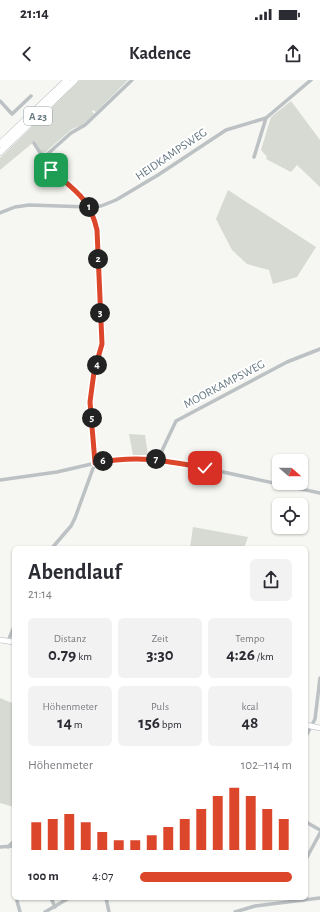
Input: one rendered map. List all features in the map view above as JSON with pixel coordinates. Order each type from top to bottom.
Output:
[{"type":"highway","name":"A 23","points":[[0,144],[67,80]]},
{"type":"highway","name":"A 23","points":[[0,152],[74,80]]},
{"type":"main road","points":[[0,640],[11,642]]},
{"type":"main road","points":[[309,726],[320,728]]},
{"type":"street","points":[[43,158],[71,133],[85,125],[132,80]]},
{"type":"street","name":"HEIDKAMPSWEG","points":[[0,214],[15,207],[29,205],[89,207],[109,203],[125,196],[226,130],[266,118],[311,80]]},
{"type":"street","points":[[0,101],[12,114],[31,96]]},
{"type":"street","points":[[254,157],[266,118]]},
{"type":"street","points":[[34,143],[51,170],[77,191],[89,207],[97,230],[102,344],[94,372],[90,402],[95,463],[75,518],[71,526],[54,546]]},
{"type":"street","name":"MOORKAMPSWEG","points":[[158,459],[176,421],[287,362],[320,348]]},
{"type":"street","points":[[0,480],[57,472],[95,463],[130,458],[158,459],[320,493]]},
{"type":"street","points":[[309,726],[315,719],[320,678]]},
{"type":"street","points":[[308,823],[320,830]]},
{"type":"street","points":[[308,855],[320,833]]},
{"type":"street","points":[[7,848],[12,843]]},
{"type":"street","points":[[0,847],[7,848],[12,847]]},
{"type":"street","points":[[308,899],[320,898]]},
{"type":"street","points":[[52,900],[55,907]]},
{"type":"street","points":[[45,912],[66,900]]},
{"type":"street","points":[[106,900],[109,912]]},
{"type":"street","points":[[235,912],[255,906],[304,900]]},
{"type":"street","points":[[17,901],[20,912]]},
{"type":"shaded area","points":[[80,80],[128,80],[96,112],[93,110],[92,111],[94,114],[82,125],[72,129],[43,154],[35,141],[0,170],[0,158]]},
{"type":"shaded area","points":[[291,101],[320,140],[320,187],[297,165],[291,172],[266,159],[267,157],[261,150],[271,117]]},
{"type":"shaded area","points":[[228,190],[316,247],[297,277],[273,284],[269,270],[247,264],[232,250],[216,219]]},
{"type":"shaded area","points":[[129,434],[145,435],[148,455],[133,455]]},
{"type":"shaded area","points":[[193,527],[248,537],[245,546],[190,546]]},
{"type":"shaded area","points":[[0,698],[12,703],[12,806],[0,803]]},
{"type":"route","points":[[51,170],[70,184],[83,198],[93,214],[97,230],[102,344],[94,372],[90,402],[95,463],[122,458],[146,458],[172,461],[205,468]]}]
